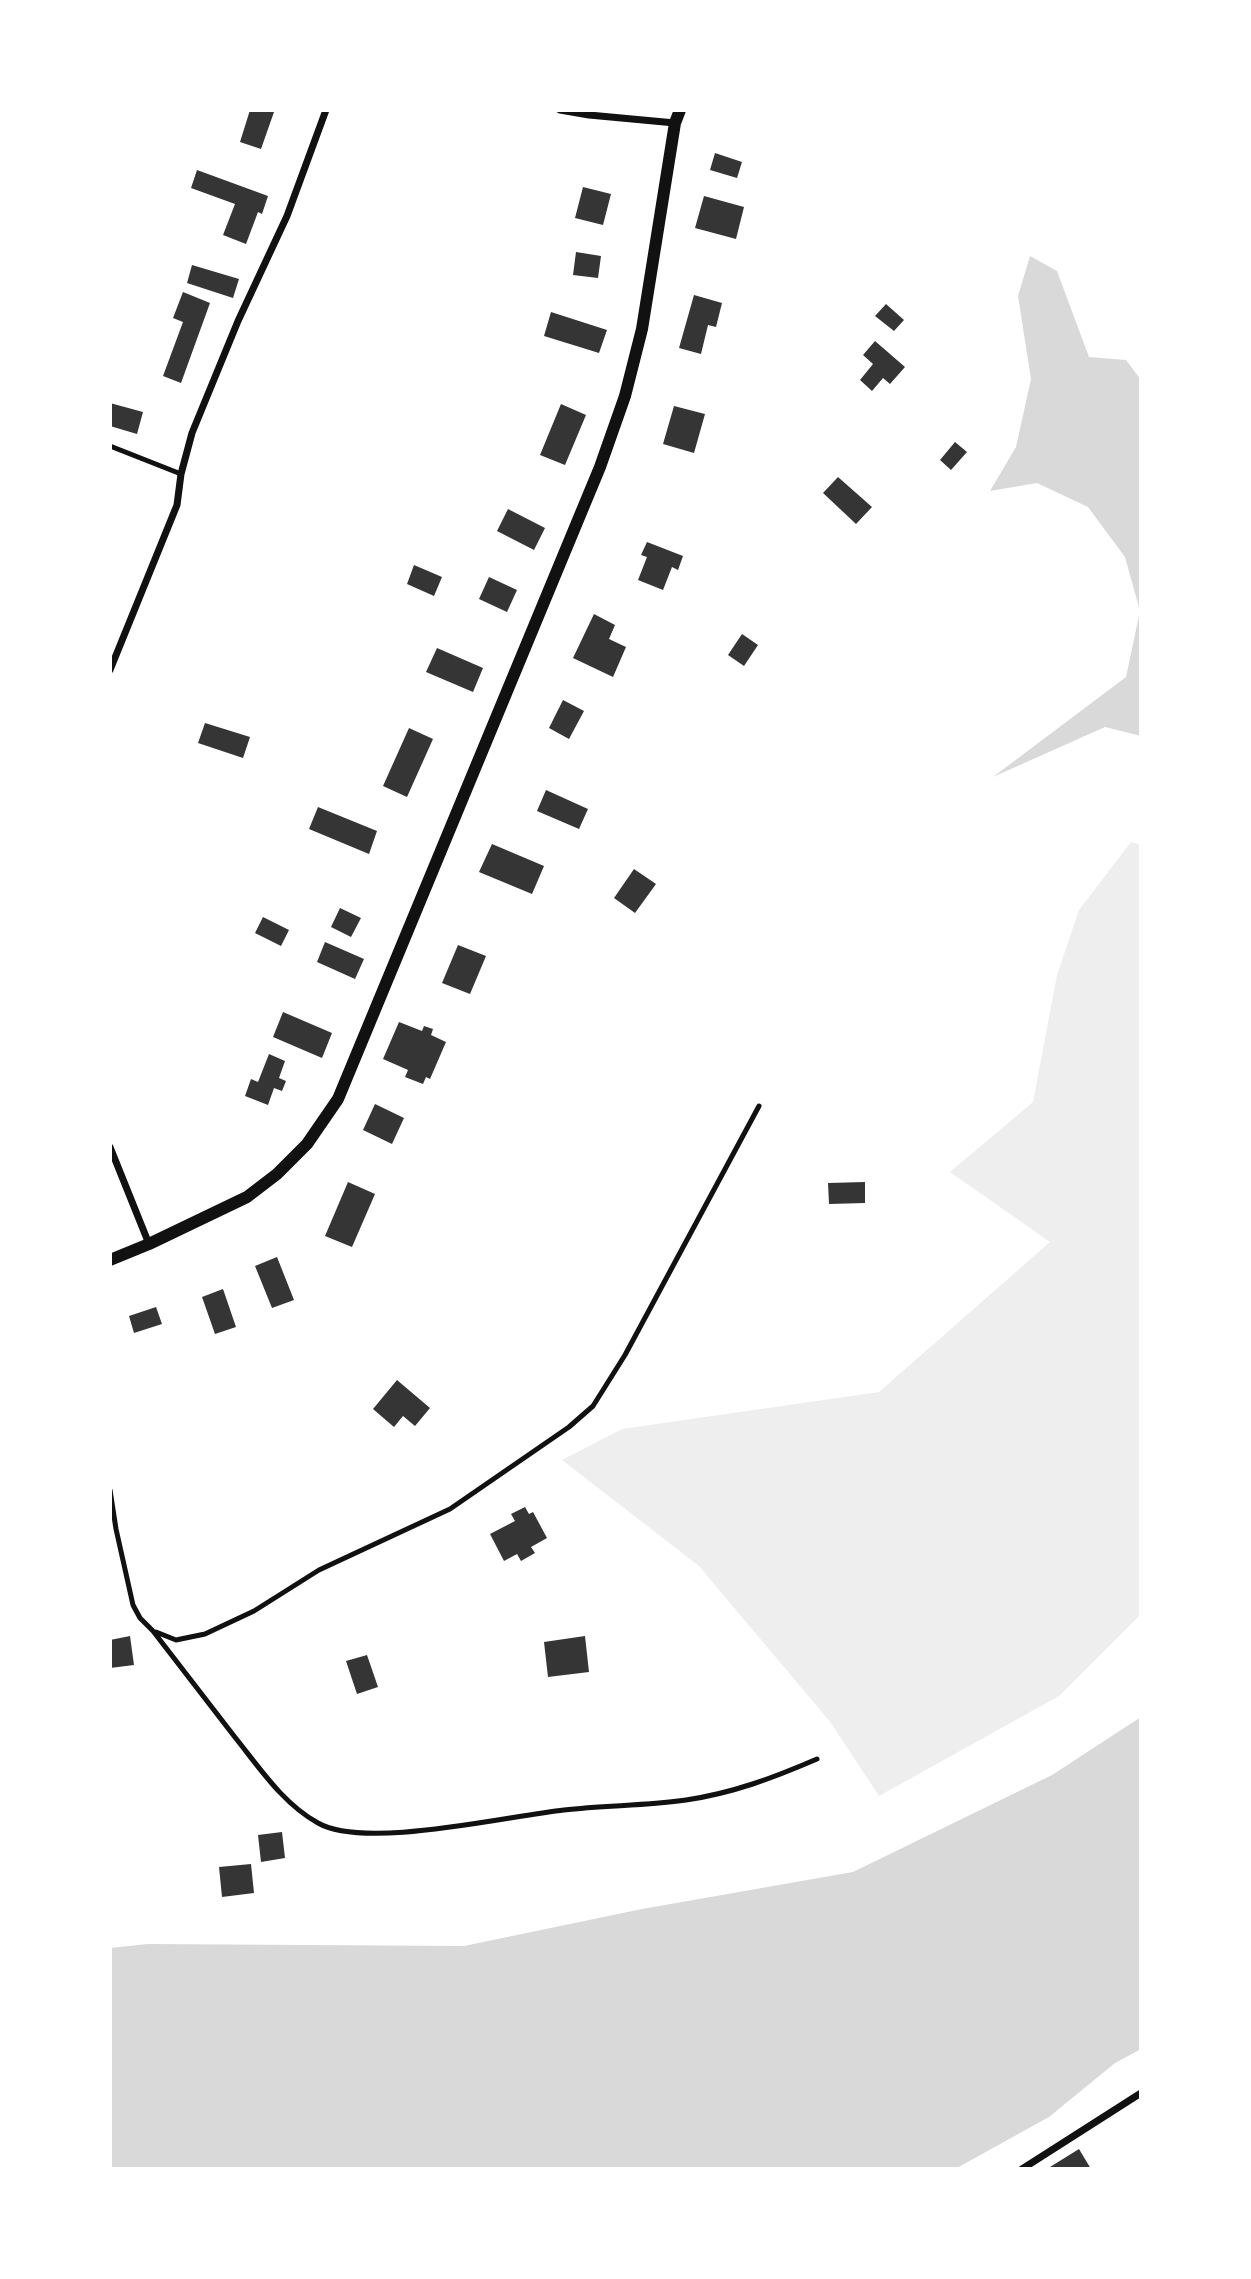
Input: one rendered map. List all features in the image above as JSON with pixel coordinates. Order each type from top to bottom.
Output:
[{"type":"street","points":[[110,670],[177,505],[181,474],[192,433],[237,321],[287,216],[326,110]]},
{"type":"street","points":[[110,1260],[247,1197],[277,1174],[307,1144],[338,1099],[589,493],[625,396],[642,329],[677,116],[589,115],[560,110]]},
{"type":"street","points":[[110,1147],[149,1244]]},
{"type":"street","points":[[1022,2169],[1141,2093]]},
{"type":"lane","points":[[110,446],[181,474]]},
{"type":"lane","points":[[153,1631],[176,1640],[205,1634],[254,1611],[320,1570],[450,1508],[569,1427],[593,1406],[625,1355],[759,1106]]},
{"type":"lane","points":[[110,1490],[133,1605],[140,1618],[271,1783],[300,1812],[321,1825],[346,1832],[379,1834],[565,1810],[686,1800],[757,1784],[817,1759]]},
{"type":"shaded area","points":[[1030,256],[1057,271],[1089,357],[1126,360],[1141,380],[1141,736],[1105,727],[993,777],[1126,677],[1140,611],[1125,557],[1088,507],[1037,483],[990,491],[1016,447],[1031,379],[1018,296]]},
{"type":"shaded area","points":[[1131,842],[1141,845],[1141,1614],[1059,1696],[879,1796],[831,1723],[699,1566],[562,1460],[622,1429],[879,1392],[1050,1242],[950,1172],[1033,1102],[1057,975],[1079,910]]},
{"type":"shaded area","points":[[1141,1717],[1141,2049],[1115,2063],[1049,2117],[955,2169],[110,2169],[110,1948],[148,1944],[464,1946],[642,1909],[853,1872],[1052,1775]]},
{"type":"building","points":[[250,110],[274,112],[261,149],[240,142]]},
{"type":"building","points":[[715,153],[742,162],[737,178],[710,170]]},
{"type":"building","points":[[197,170],[268,196],[262,214],[258,212],[246,244],[223,235],[235,204],[191,188]]},
{"type":"building","points":[[583,187],[611,194],[603,225],[575,218]]},
{"type":"building","points":[[704,196],[744,207],[736,239],[695,228]]},
{"type":"building","points":[[576,252],[601,256],[598,278],[573,275]]},
{"type":"building","points":[[192,265],[239,279],[233,298],[187,283]]},
{"type":"building","points":[[183,292],[210,303],[181,383],[163,376],[183,322],[173,318]]},
{"type":"building","points":[[694,295],[722,303],[716,327],[708,325],[701,354],[679,348]]},
{"type":"building","points":[[886,304],[904,320],[894,331],[875,316]]},
{"type":"building","points":[[551,312],[607,330],[599,353],[544,336]]},
{"type":"building","points":[[875,341],[905,367],[890,384],[883,378],[872,391],[860,380],[873,364],[863,355]]},
{"type":"building","points":[[110,403],[143,412],[137,434],[110,426]]},
{"type":"building","points":[[561,404],[586,415],[565,465],[540,455]]},
{"type":"building","points":[[674,406],[705,414],[694,453],[663,444]]},
{"type":"building","points":[[955,442],[967,452],[951,470],[940,460]]},
{"type":"building","points":[[838,477],[872,507],[856,524],[823,493]]},
{"type":"building","points":[[508,509],[545,528],[534,550],[497,531]]},
{"type":"building","points":[[647,542],[683,556],[678,570],[672,567],[663,590],[638,580],[647,557],[641,555]]},
{"type":"building","points":[[414,565],[442,577],[434,596],[407,584]]},
{"type":"building","points":[[489,577],[517,590],[507,612],[479,599]]},
{"type":"building","points":[[594,614],[615,625],[609,639],[626,647],[613,677],[573,658]]},
{"type":"building","points":[[742,634],[758,645],[744,666],[728,655]]},
{"type":"building","points":[[437,648],[483,668],[473,692],[426,672]]},
{"type":"building","points":[[563,700],[584,711],[569,739],[549,728]]},
{"type":"building","points":[[205,723],[250,737],[243,758],[198,743]]},
{"type":"building","points":[[409,728],[433,739],[407,797],[383,786]]},
{"type":"building","points":[[546,790],[588,809],[579,829],[537,811]]},
{"type":"building","points":[[318,807],[377,831],[369,854],[309,829]]},
{"type":"building","points":[[492,844],[544,866],[532,894],[479,872]]},
{"type":"building","points":[[634,869],[656,884],[635,913],[614,898]]},
{"type":"building","points":[[340,908],[361,918],[351,937],[331,927]]},
{"type":"building","points":[[263,917],[289,930],[281,946],[255,933]]},
{"type":"building","points":[[325,942],[364,959],[355,979],[317,962]]},
{"type":"building","points":[[458,945],[486,956],[470,994],[442,983]]},
{"type":"building","points":[[283,1012],[332,1033],[322,1058],[273,1037]]},
{"type":"building","points":[[399,1022],[422,1031],[424,1026],[433,1029],[431,1035],[446,1042],[430,1079],[426,1077],[423,1084],[405,1077],[408,1070],[383,1059]]},
{"type":"building","points":[[269,1054],[285,1061],[279,1078],[286,1081],[282,1091],[274,1088],[268,1105],[245,1096],[251,1079],[258,1082]]},
{"type":"building","points":[[375,1104],[404,1118],[392,1144],[363,1130]]},
{"type":"building","points":[[348,1182],[375,1194],[352,1247],[325,1236]]},
{"type":"building","points":[[865,1182],[865,1203],[829,1204],[828,1183]]},
{"type":"building","points":[[277,1257],[294,1300],[272,1308],[255,1266]]},
{"type":"building","points":[[223,1289],[236,1327],[215,1334],[202,1297]]},
{"type":"building","points":[[156,1307],[162,1324],[134,1333],[129,1316]]},
{"type":"building","points":[[397,1380],[430,1408],[415,1426],[403,1416],[394,1427],[373,1409]]},
{"type":"building","points":[[525,1507],[529,1514],[533,1512],[547,1538],[531,1547],[535,1553],[521,1561],[517,1554],[504,1561],[490,1534],[515,1521],[511,1514]]},
{"type":"building","points":[[130,1636],[134,1665],[110,1668],[110,1640]]},
{"type":"building","points":[[585,1636],[589,1672],[548,1677],[544,1642]]},
{"type":"building","points":[[367,1655],[378,1687],[357,1694],[346,1661]]},
{"type":"building","points":[[282,1832],[285,1858],[261,1862],[258,1835]]},
{"type":"building","points":[[251,1864],[254,1893],[222,1897],[219,1867]]},
{"type":"building","points":[[1079,2149],[1091,2169],[1051,2169],[1050,2167]]}]
